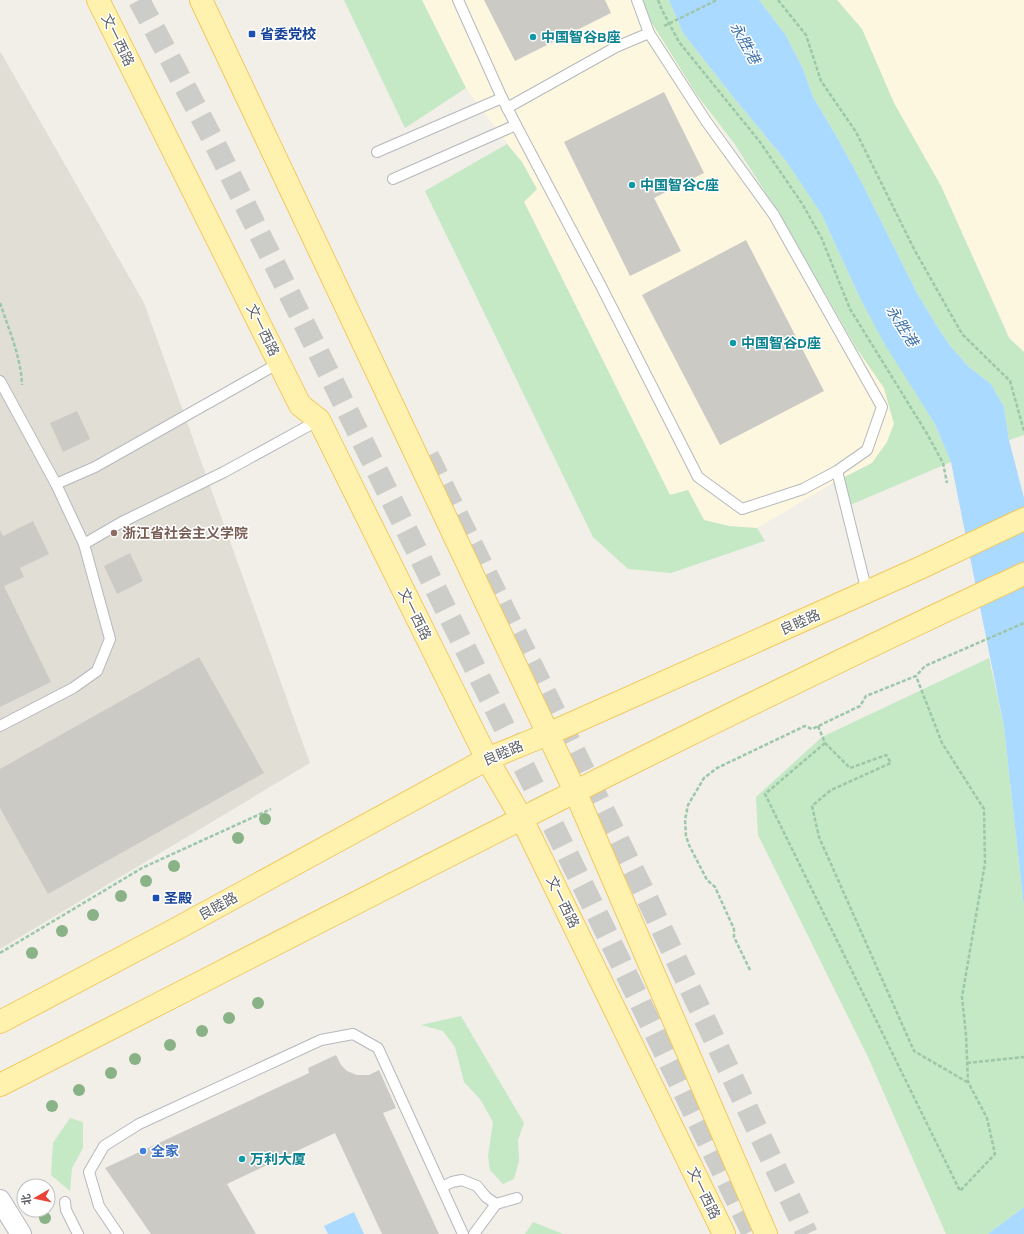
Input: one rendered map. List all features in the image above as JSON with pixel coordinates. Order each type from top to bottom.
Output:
[{"type":"main road","name":"文一西路","points":[[98,0],[300,405],[319,420],[487,759],[522,819],[724,1234]]},
{"type":"main road","points":[[200,0],[575,791],[766,1234]]},
{"type":"main road","name":"良睦路","points":[[0,1022],[178,928],[487,759],[548,734],[867,592],[1024,519]]},
{"type":"main road","points":[[0,1085],[575,791],[936,615],[1024,574]]},
{"type":"street","points":[[0,1200],[21,1234]]},
{"type":"lane","points":[[458,0],[507,108],[601,286],[698,477],[742,509],[803,489],[837,471],[867,450],[882,407],[774,215],[706,121],[649,33],[637,0]]},
{"type":"lane","points":[[507,108],[616,47],[649,33]]},
{"type":"lane","points":[[377,152],[502,98]]},
{"type":"lane","points":[[393,179],[516,125]]},
{"type":"lane","points":[[56,484],[95,467],[279,363]]},
{"type":"lane","points":[[0,381],[56,484],[84,544],[110,638],[97,671],[73,688],[0,726]]},
{"type":"lane","points":[[84,544],[122,522],[224,472],[319,420]]},
{"type":"lane","points":[[837,471],[867,592]]},
{"type":"lane","points":[[118,1234],[99,1206],[89,1172],[104,1146],[139,1124],[321,1040],[352,1034],[378,1048],[463,1234]]},
{"type":"lane","points":[[442,1187],[452,1182],[462,1180],[477,1186],[486,1197],[496,1204]]},
{"type":"lane","points":[[474,1234],[496,1204],[517,1198]]},
{"type":"lane","points":[[65,1202],[66,1210],[78,1234]]},
{"type":"path","points":[[658,0],[679,42],[760,142],[803,205],[822,239],[850,309],[926,432],[943,463],[947,483]]},
{"type":"path","points":[[677,19],[717,0]]},
{"type":"path","points":[[778,0],[806,36],[821,81],[856,132],[914,250],[962,334],[1010,382],[1024,431]]},
{"type":"path","points":[[0,303],[16,348],[22,374],[22,385],[10,398]]},
{"type":"path","points":[[750,970],[734,937],[734,929],[715,887],[707,880],[686,836],[685,820],[688,805],[704,778],[717,768],[805,726],[812,729],[860,706],[866,696],[916,676],[926,666],[1024,623]]},
{"type":"path","points":[[825,743],[765,794],[960,1191],[995,1154],[987,1118],[968,1082],[962,997],[985,863],[984,809],[942,743],[916,676]]},
{"type":"path","points":[[818,726],[825,743],[850,768],[886,755],[891,763],[831,790],[812,806],[819,837],[914,1051],[968,1082]]},
{"type":"path","points":[[0,953],[142,868],[270,809]]},
{"type":"path","points":[[967,1063],[1024,1057]]},
{"type":"shaded area","points":[[422,0],[642,0],[648,17],[697,95],[785,223],[857,349],[884,387],[894,424],[887,442],[872,463],[833,483],[757,528],[729,526],[704,520],[688,490],[670,495],[524,201],[522,162],[466,88]]},
{"type":"shaded area","points":[[837,0],[1024,0],[1024,352],[1010,338],[941,186],[894,103],[862,29]]},
{"type":"shaded area","name":"浙江省社会主义学院","points":[[0,51],[144,303],[310,763],[0,949]]},
{"type":"green space","points":[[344,0],[422,0],[466,88],[405,128]]},
{"type":"green space","points":[[642,0],[669,0],[683,33],[786,161],[822,215],[859,296],[885,343],[935,424],[951,462],[843,508],[833,483],[872,463],[887,442],[894,424],[884,388],[857,349],[785,223],[734,143],[697,95],[648,17]]},
{"type":"green space","points":[[759,0],[837,0],[862,29],[894,103],[941,186],[1009,338],[1024,352],[1024,435],[1009,440],[1004,407],[991,384],[969,367],[951,347],[938,328],[917,293],[862,183],[813,97],[803,69],[785,34]]},
{"type":"green space","points":[[507,144],[522,162],[537,189],[524,202],[670,495],[688,490],[704,520],[729,526],[757,528],[765,541],[671,573],[628,569],[593,537],[425,191]]},
{"type":"green space","points":[[989,658],[1004,727],[1024,908],[1024,1207],[988,1234],[946,1234],[868,1057],[758,835],[756,797],[822,737]]},
{"type":"green space","points":[[461,1016],[524,1123],[518,1140],[519,1161],[514,1179],[503,1184],[490,1170],[488,1156],[493,1122],[480,1099],[464,1082],[455,1047],[443,1031],[421,1025]]},
{"type":"green space","points":[[70,1118],[83,1122],[83,1148],[72,1168],[70,1191],[51,1175],[53,1143]]},
{"type":"green space","points":[[533,1222],[563,1234],[525,1234]]},
{"type":"water","name":"永胜港","points":[[669,0],[759,0],[785,34],[803,69],[813,97],[862,183],[917,293],[938,328],[951,347],[969,367],[991,384],[1004,407],[1009,440],[1024,498],[1024,908],[1004,727],[951,462],[935,424],[884,343],[859,296],[822,215],[786,161],[683,33]]},
{"type":"water","points":[[1024,1207],[1024,1234],[988,1234]]},
{"type":"water","points":[[354,1212],[364,1234],[328,1234],[324,1226]]},
{"type":"building","name":"中国智谷B座","points":[[484,0],[605,0],[611,13],[515,61]]},
{"type":"building","name":"中国智谷C座","points":[[664,92],[704,173],[654,198],[681,251],[630,276],[564,142]]},
{"type":"building","name":"中国智谷D座","points":[[746,240],[824,391],[720,445],[642,295]]},
{"type":"building","points":[[77,411],[90,439],[63,452],[50,423]]},
{"type":"building","points":[[33,521],[49,554],[20,568],[24,577],[4,586],[51,682],[0,707],[0,530],[3,536]]},
{"type":"building","points":[[130,553],[143,581],[117,594],[104,566]]},
{"type":"building","points":[[199,657],[264,773],[48,894],[0,808],[0,769]]},
{"type":"building","name":"万利大厦","points":[[336,1055],[341,1065],[347,1071],[357,1075],[369,1075],[379,1070],[396,1108],[383,1113],[439,1234],[382,1234],[335,1133],[227,1184],[256,1234],[151,1234],[105,1168],[309,1073],[308,1068]]},
{"type":"tunnel","points":[[139,0],[212,138],[598,916],[753,1234]]},
{"type":"tunnel","points":[[428,456],[646,896],[807,1234]]},
{"type":"place","name":"省委党校","points":[[252,34]]},
{"type":"place","name":"中国智谷B座","points":[[533,37]]},
{"type":"place","name":"中国智谷C座","points":[[632,185]]},
{"type":"place","name":"中国智谷D座","points":[[733,343]]},
{"type":"place","name":"浙江省社会主义学院","points":[[114,533]]},
{"type":"place","name":"圣殿","points":[[156,898]]},
{"type":"place","name":"全家","points":[[143,1151]]},
{"type":"place","name":"万利大厦","points":[[242,1159]]}]
